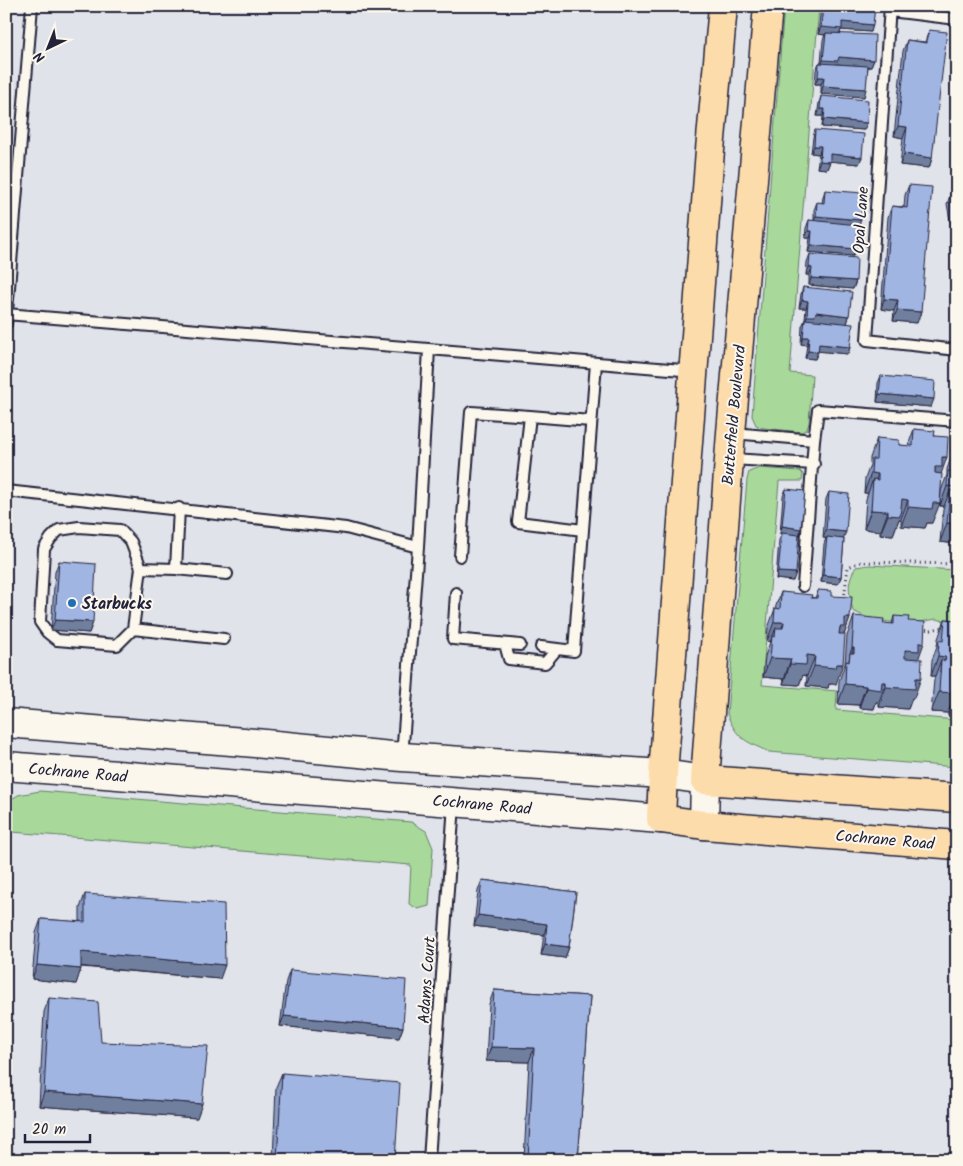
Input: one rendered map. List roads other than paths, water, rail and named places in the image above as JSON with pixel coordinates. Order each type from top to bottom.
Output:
[{"type":"main road","points":[[661,819],[710,150],[723,6]]},
{"type":"main road","name":"Butterfield Boulevard","points":[[704,824],[704,780],[768,6]]},
{"type":"main road","points":[[6,723],[402,757],[663,774],[704,780],[957,798]]},
{"type":"main road","name":"Cochrane Road","points":[[6,766],[957,845]]},
{"type":"lane","points":[[32,6],[7,317],[694,371]]},
{"type":"lane","name":"Opal Lane","points":[[957,19],[890,9],[867,340],[957,350]]},
{"type":"lane","points":[[402,757],[418,547],[429,349]]},
{"type":"lane","points":[[541,647],[574,651],[596,363]]},
{"type":"lane","points":[[804,586],[814,464],[814,440],[818,410],[957,421]]},
{"type":"lane","points":[[460,556],[471,412],[591,421]]},
{"type":"lane","points":[[530,416],[518,522],[583,530]]},
{"type":"lane","points":[[731,446],[814,440]]},
{"type":"lane","points":[[731,446],[814,464]]},
{"type":"lane","points":[[6,490],[346,528],[418,547]]},
{"type":"lane","points":[[176,569],[179,508]]},
{"type":"lane","points":[[79,527],[120,530],[132,542],[141,568],[133,629],[117,645],[57,640],[47,632],[40,622],[44,549],[59,530],[79,527]]},
{"type":"lane","points":[[141,568],[227,574]]},
{"type":"lane","points":[[456,593],[454,639],[520,645]]},
{"type":"lane","points":[[133,629],[224,639]]},
{"type":"lane","points":[[505,644],[509,659],[545,663],[557,648]]},
{"type":"lane","name":"Adams Court","points":[[429,1160],[454,802]]},
{"type":"place","name":"Starbucks","points":[[72,603]]}]
